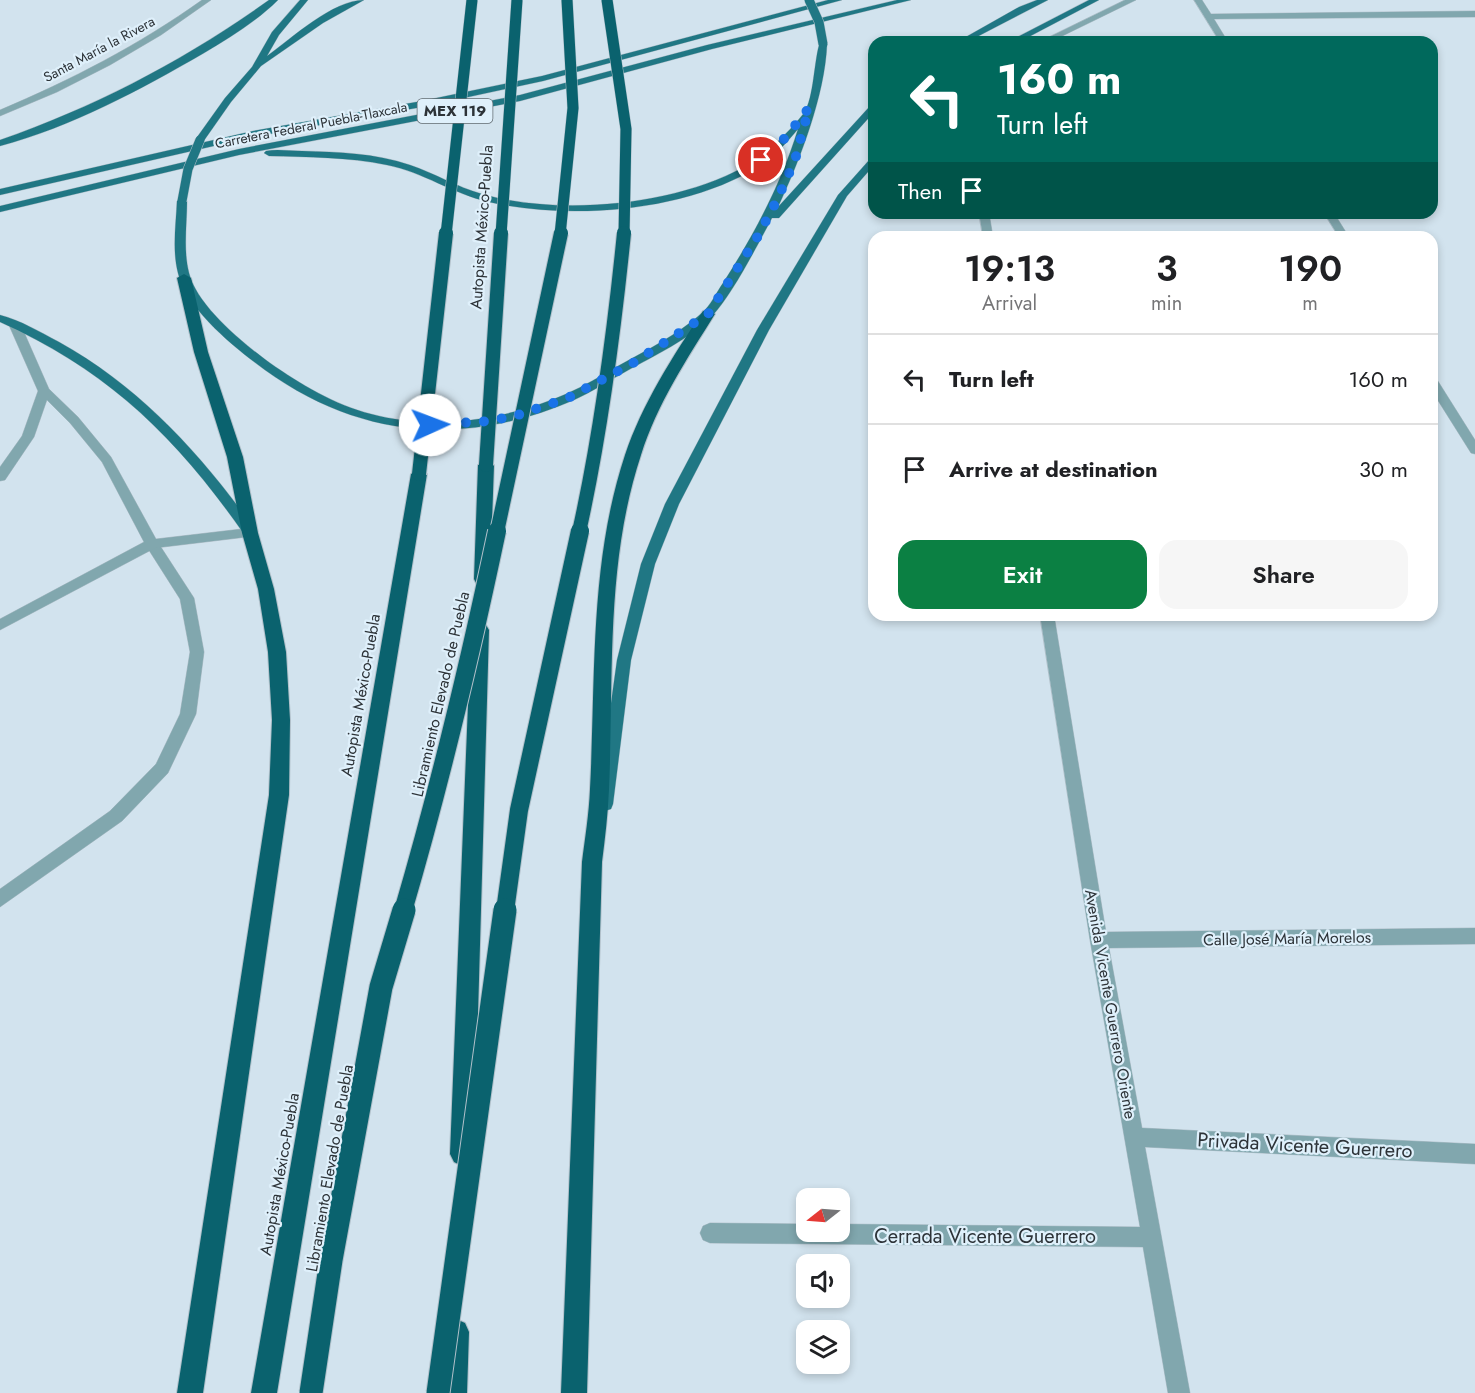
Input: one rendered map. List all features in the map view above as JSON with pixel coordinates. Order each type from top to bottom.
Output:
[{"type":"highway","name":"Autopista México-Puebla","points":[[264,1393],[419,474],[472,0]]},
{"type":"highway","name":"Autopista México-Puebla","points":[[454,1393],[486,465],[517,0]]},
{"type":"highway","name":"Libramiento Elevado de Puebla","points":[[311,1393],[332,1260],[381,987],[431,816],[471,654],[560,239],[573,108],[567,0]]},
{"type":"highway","points":[[438,1393],[519,810],[592,473],[615,322],[625,225],[626,129],[608,0]]},
{"type":"highway","points":[[184,278],[201,352],[235,458],[250,533],[266,589],[277,652],[281,720],[279,795],[190,1393]]},
{"type":"highway","points":[[574,1393],[592,862],[600,778],[603,640],[613,533],[634,454],[646,423],[708,314]]},
{"type":"main road","points":[[0,143],[64,120],[108,100],[237,27],[274,0]]},
{"type":"main road","points":[[304,0],[275,34],[256,68],[222,108],[200,140],[188,169],[182,201],[181,239],[184,278],[214,319],[240,345],[286,379],[330,402],[369,417],[430,425],[490,421],[535,410],[568,398],[633,363],[708,314],[758,236],[795,160],[820,76],[823,44],[819,22],[808,0]]},
{"type":"main road","points":[[256,68],[320,21],[360,0]]},
{"type":"main road","name":"Carretera Federal Puebla-Tlaxcala","points":[[0,192],[253,134],[422,104],[543,78],[838,0]]},
{"type":"main road","name":"Carretera Federal Puebla-Tlaxcala","points":[[0,209],[239,152],[476,108],[593,80],[710,47],[907,0]]},
{"type":"main road","points":[[972,36],[1022,9],[1044,0]]},
{"type":"main road","points":[[1023,36],[1095,0]]},
{"type":"main road","points":[[239,152],[330,156],[391,163],[422,172],[455,188],[489,199],[548,207],[605,206],[681,193],[737,175],[770,152],[809,108]]},
{"type":"main road","points":[[758,236],[809,176],[868,113]]},
{"type":"main road","points":[[592,862],[609,786],[624,660],[648,564],[672,504],[780,301],[843,195],[868,167]]},
{"type":"main road","points":[[0,318],[62,346],[102,373],[141,404],[171,431],[199,462],[226,496],[250,533]]},
{"type":"street","name":"Santa María la Rivera","points":[[0,113],[72,81],[139,45],[207,0]]},
{"type":"street","points":[[1056,36],[1132,0]]},
{"type":"street","points":[[1198,0],[1220,36]]},
{"type":"street","points":[[1209,17],[1475,14]]},
{"type":"street","points":[[0,899],[117,816],[162,768],[188,714],[197,652],[187,598],[152,544],[107,460],[74,420],[44,391],[14,323]]},
{"type":"street","points":[[0,477],[28,437],[44,391]]},
{"type":"street","points":[[1438,391],[1475,450]]},
{"type":"street","points":[[0,625],[152,544],[250,533]]},
{"type":"street","name":"Avenida Vicente Guerrero Oriente","points":[[1048,621],[1099,940],[1179,1393]]},
{"type":"street","name":"Calle José María Morelos","points":[[1099,940],[1475,936]]},
{"type":"street","name":"Privada Vicente Guerrero","points":[[1135,1137],[1475,1154]]},
{"type":"street","name":"Cerrada Vicente Guerrero","points":[[710,1233],[1152,1237]]},
{"type":"route","points":[[430,425],[490,421],[518,415],[568,398],[633,363],[708,314],[758,236],[777,200],[795,160],[809,108],[785,138],[761,160]]}]
